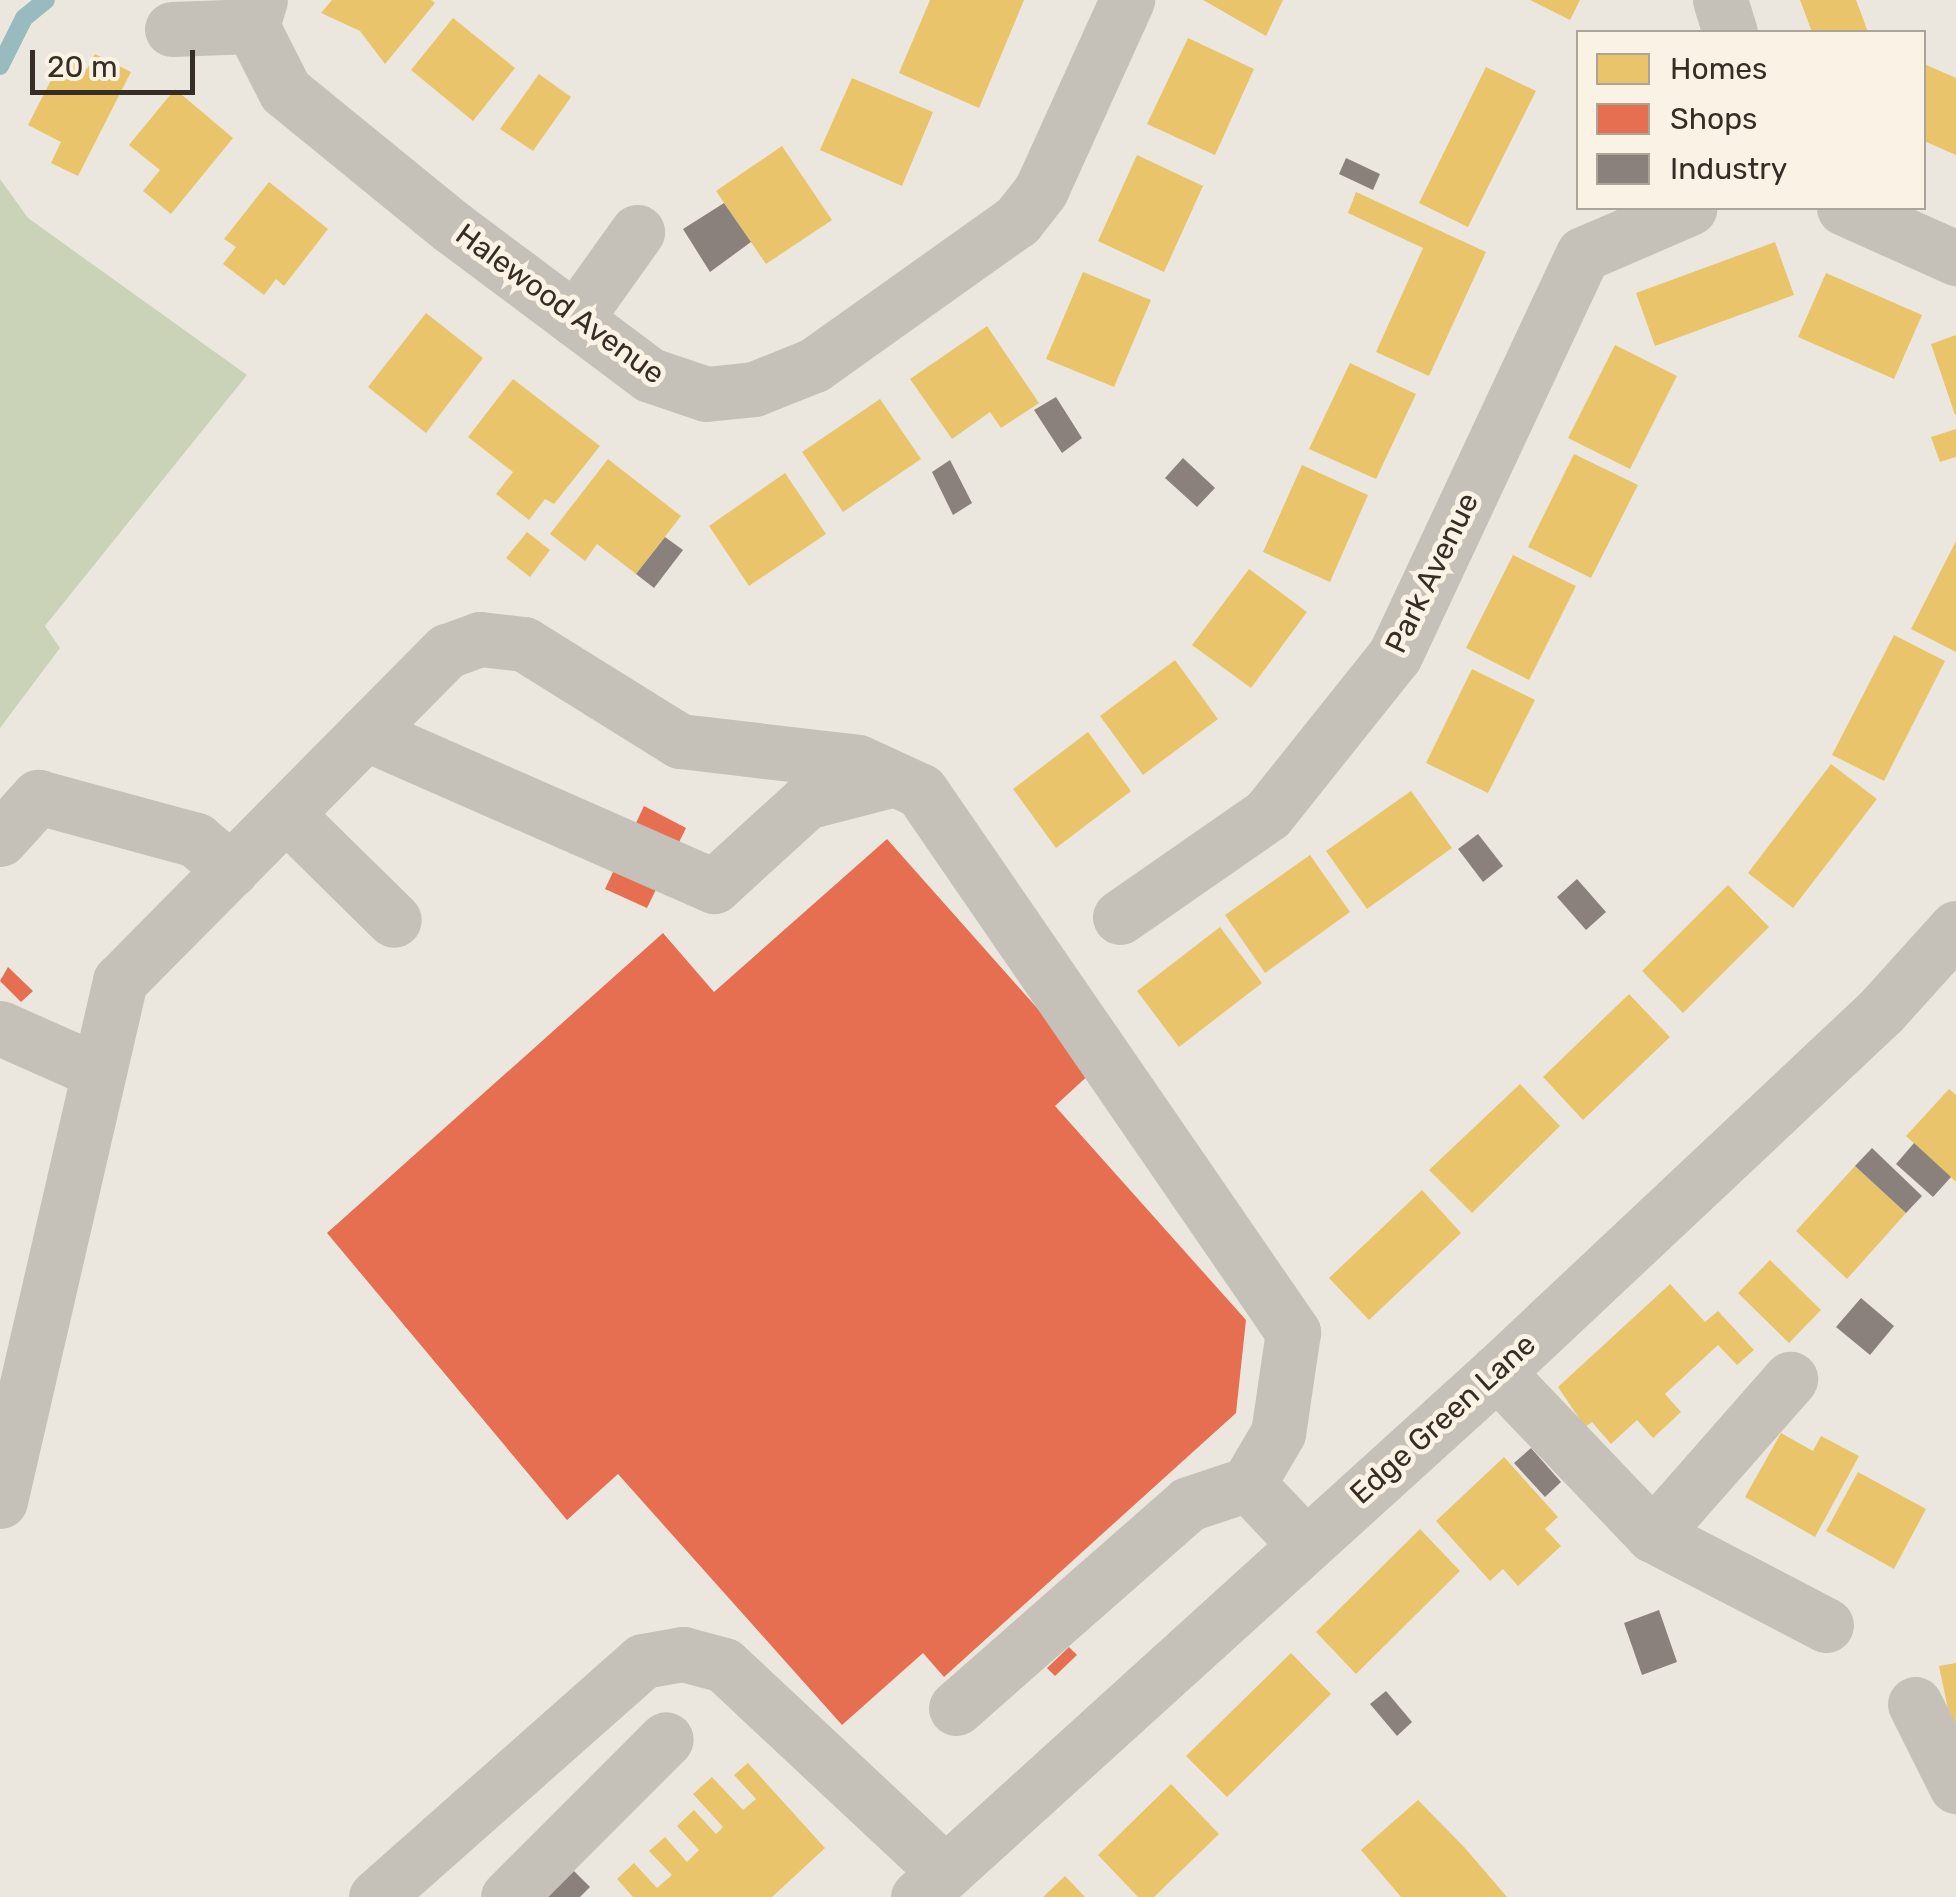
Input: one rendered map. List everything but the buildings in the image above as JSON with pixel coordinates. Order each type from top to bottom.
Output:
[{"type":"street","name":"Halewood Avenue","points":[[172,29],[256,13],[285,91],[650,375],[706,394],[754,389],[814,365],[1017,221],[1041,190],[1127,0]]},
{"type":"street","points":[[1720,0],[1729,30]]},
{"type":"street","name":"Park Avenue","points":[[1120,917],[1268,814],[1395,655],[1583,254],[1685,210]]},
{"type":"street","points":[[1848,210],[1956,258]]},
{"type":"street","points":[[576,319],[637,232]]},
{"type":"street","points":[[0,1501],[120,982],[447,651],[500,640],[524,644],[680,741],[858,762],[921,790],[1293,1332],[1278,1433],[1248,1484],[1188,1504],[956,1708]]},
{"type":"street","points":[[365,733],[714,886],[806,802],[894,779]]},
{"type":"street","points":[[0,839],[38,797],[196,840],[230,870]]},
{"type":"street","points":[[286,814],[394,920]]},
{"type":"street","name":"Edge Green Lane","points":[[932,1884],[1497,1372],[1881,1011],[1956,928]]},
{"type":"street","points":[[0,1028],[97,1071]]},
{"type":"street","points":[[1497,1372],[1653,1535],[1826,1625]]},
{"type":"street","points":[[1653,1535],[1790,1379]]},
{"type":"street","points":[[1248,1484],[1305,1544]]},
{"type":"street","points":[[376,1897],[643,1661],[682,1654],[724,1666],[932,1884]]},
{"type":"street","points":[[1915,1704],[1956,1786]]},
{"type":"street","points":[[508,1897],[666,1740]]},
{"type":"green space","points":[[0,179],[28,218],[247,375],[45,626],[60,648],[0,728]]},
{"type":"waterway","points":[[0,66],[24,18],[46,0]]}]
